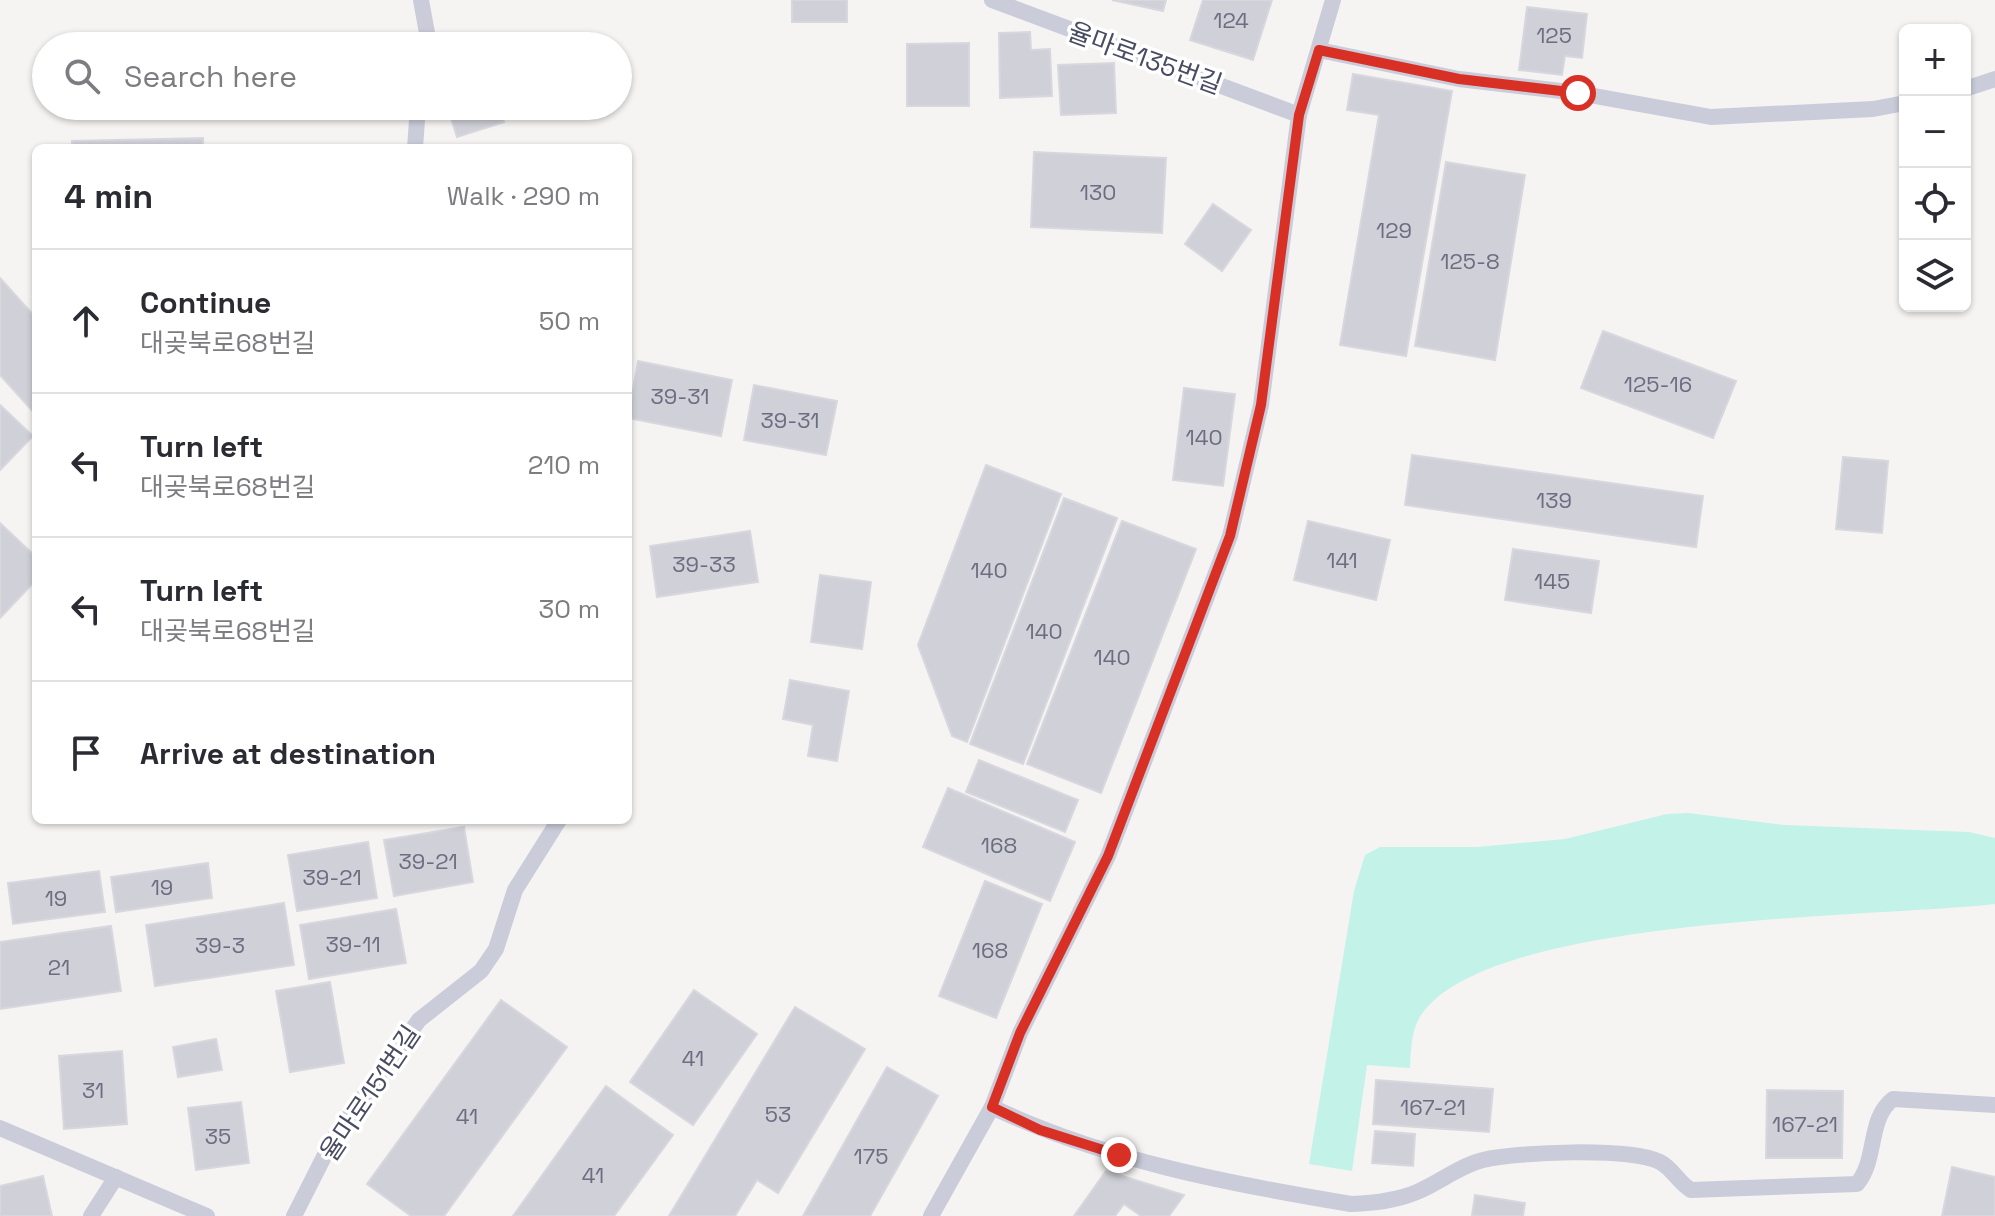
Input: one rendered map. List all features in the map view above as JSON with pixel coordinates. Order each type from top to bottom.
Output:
[{"type":"lane","points":[[421,0],[427,32]]},
{"type":"lane","name":"율마로135번길","points":[[992,0],[1299,115]]},
{"type":"lane","points":[[931,1216],[992,1107],[1020,1033],[1108,856],[1230,536],[1261,405],[1299,115],[1333,0]]},
{"type":"lane","points":[[1319,50],[1459,79],[1578,93],[1711,117],[1873,109],[1899,104]]},
{"type":"lane","points":[[1971,87],[1995,79]]},
{"type":"lane","points":[[415,144],[417,120]]},
{"type":"lane","name":"율마로151번길","points":[[294,1216],[333,1139],[419,1020],[481,971],[496,949],[515,890],[556,824]]},
{"type":"lane","points":[[992,1107],[1040,1130],[1119,1155],[1351,1204],[1382,1202],[1416,1192],[1482,1160],[1530,1155],[1585,1153],[1648,1158],[1664,1164],[1678,1182],[1691,1190],[1857,1184],[1868,1171],[1881,1109],[1893,1099],[1995,1105]]},
{"type":"lane","points":[[0,1128],[207,1216]]},
{"type":"lane","points":[[91,1216],[116,1177]]},
{"type":"green space","points":[[1688,813],[1785,825],[1969,832],[1995,838],[1995,904],[1780,919],[1605,939],[1528,956],[1465,979],[1420,1017],[1412,1038],[1410,1068],[1367,1065],[1352,1171],[1309,1164],[1354,891],[1365,855],[1380,847],[1477,847],[1565,839],[1667,814]]},
{"type":"building","points":[[792,0],[847,0],[847,22],[792,22]]},
{"type":"building","points":[[1112,0],[1166,0],[1163,11]]},
{"type":"building","points":[[1203,0],[1272,0],[1253,60],[1190,40]]},
{"type":"building","points":[[1527,7],[1587,14],[1582,58],[1565,56],[1562,75],[1519,70]]},
{"type":"building","points":[[1030,32],[1031,50],[1050,49],[1052,96],[1000,98],[999,33]]},
{"type":"building","points":[[969,43],[969,106],[907,106],[907,44]]},
{"type":"building","points":[[1114,63],[1116,113],[1061,115],[1058,65]]},
{"type":"building","points":[[1353,74],[1452,91],[1406,356],[1340,345],[1379,115],[1347,110]]},
{"type":"building","points":[[452,120],[503,120],[504,122],[457,137]]},
{"type":"building","points":[[203,138],[203,144],[72,144],[72,141]]},
{"type":"building","points":[[1034,152],[1166,158],[1162,233],[1031,227]]},
{"type":"building","points":[[1446,162],[1525,175],[1495,360],[1415,346]]},
{"type":"building","points":[[1213,204],[1251,230],[1222,271],[1185,244]]},
{"type":"building","points":[[0,278],[32,314],[32,411],[0,375]]},
{"type":"building","points":[[1603,331],[1736,381],[1713,438],[1581,388]]},
{"type":"building","points":[[638,361],[732,380],[721,436],[632,419],[632,395]]},
{"type":"building","points":[[754,385],[837,401],[826,455],[744,440]]},
{"type":"building","points":[[1184,388],[1235,394],[1223,486],[1173,480]]},
{"type":"building","points":[[0,405],[32,437],[0,470]]},
{"type":"building","points":[[1412,455],[1703,496],[1696,547],[1405,505]]},
{"type":"building","points":[[1843,457],[1888,461],[1882,533],[1836,529]]},
{"type":"building","points":[[986,465],[1061,494],[967,742],[952,736],[918,645]]},
{"type":"building","points":[[1064,498],[1117,518],[1023,764],[970,744]]},
{"type":"building","points":[[1122,521],[1196,549],[1101,793],[1027,764]]},
{"type":"building","points":[[1308,521],[1390,540],[1376,600],[1294,580]]},
{"type":"building","points":[[0,523],[32,553],[32,584],[0,618]]},
{"type":"building","points":[[750,531],[758,582],[657,597],[650,546]]},
{"type":"building","points":[[1513,549],[1599,561],[1591,613],[1505,600]]},
{"type":"building","points":[[820,575],[871,582],[862,649],[811,642]]},
{"type":"building","points":[[790,680],[849,691],[837,761],[808,756],[813,725],[783,719]]},
{"type":"building","points":[[979,760],[1078,800],[1065,832],[966,792]]},
{"type":"building","points":[[948,788],[1075,842],[1050,901],[923,847]]},
{"type":"building","points":[[464,827],[473,882],[394,896],[384,840]]},
{"type":"building","points":[[368,842],[377,898],[297,911],[288,855]]},
{"type":"building","points":[[208,863],[212,898],[116,912],[111,877]]},
{"type":"building","points":[[99,871],[105,912],[13,924],[8,883]]},
{"type":"building","points":[[985,881],[1042,904],[996,1018],[939,996]]},
{"type":"building","points":[[284,903],[294,965],[155,986],[146,925]]},
{"type":"building","points":[[396,909],[406,963],[309,979],[300,925]]},
{"type":"building","points":[[111,926],[121,991],[0,1009],[0,942]]},
{"type":"building","points":[[330,982],[344,1063],[290,1072],[276,991]]},
{"type":"building","points":[[694,990],[757,1034],[693,1125],[630,1082]]},
{"type":"building","points":[[501,1000],[567,1047],[444,1216],[411,1216],[367,1184]]},
{"type":"building","points":[[795,1007],[865,1049],[778,1193],[757,1180],[735,1216],[669,1216]]},
{"type":"building","points":[[216,1039],[222,1070],[178,1077],[173,1047]]},
{"type":"building","points":[[122,1051],[127,1124],[64,1129],[59,1056]]},
{"type":"building","points":[[887,1067],[938,1096],[870,1216],[803,1216]]},
{"type":"building","points":[[1376,1080],[1493,1089],[1489,1132],[1373,1124]]},
{"type":"building","points":[[606,1086],[673,1135],[614,1216],[513,1216]]},
{"type":"building","points":[[1767,1090],[1843,1091],[1842,1158],[1766,1158]]},
{"type":"building","points":[[241,1102],[249,1163],[196,1170],[188,1108]]},
{"type":"building","points":[[1375,1131],[1415,1134],[1413,1166],[1372,1163]]},
{"type":"building","points":[[1952,1167],[1995,1177],[1995,1216],[1942,1216]]},
{"type":"building","points":[[1106,1171],[1184,1195],[1169,1216],[1141,1216],[1124,1204],[1115,1216],[1074,1216]]},
{"type":"building","points":[[43,1176],[52,1216],[0,1216],[0,1186]]},
{"type":"building","points":[[1475,1195],[1525,1203],[1523,1216],[1472,1216]]},
{"type":"route","points":[[1119,1155],[1040,1130],[992,1107],[1020,1033],[1108,856],[1230,536],[1261,405],[1299,115],[1319,50],[1459,79],[1578,93]]}]
